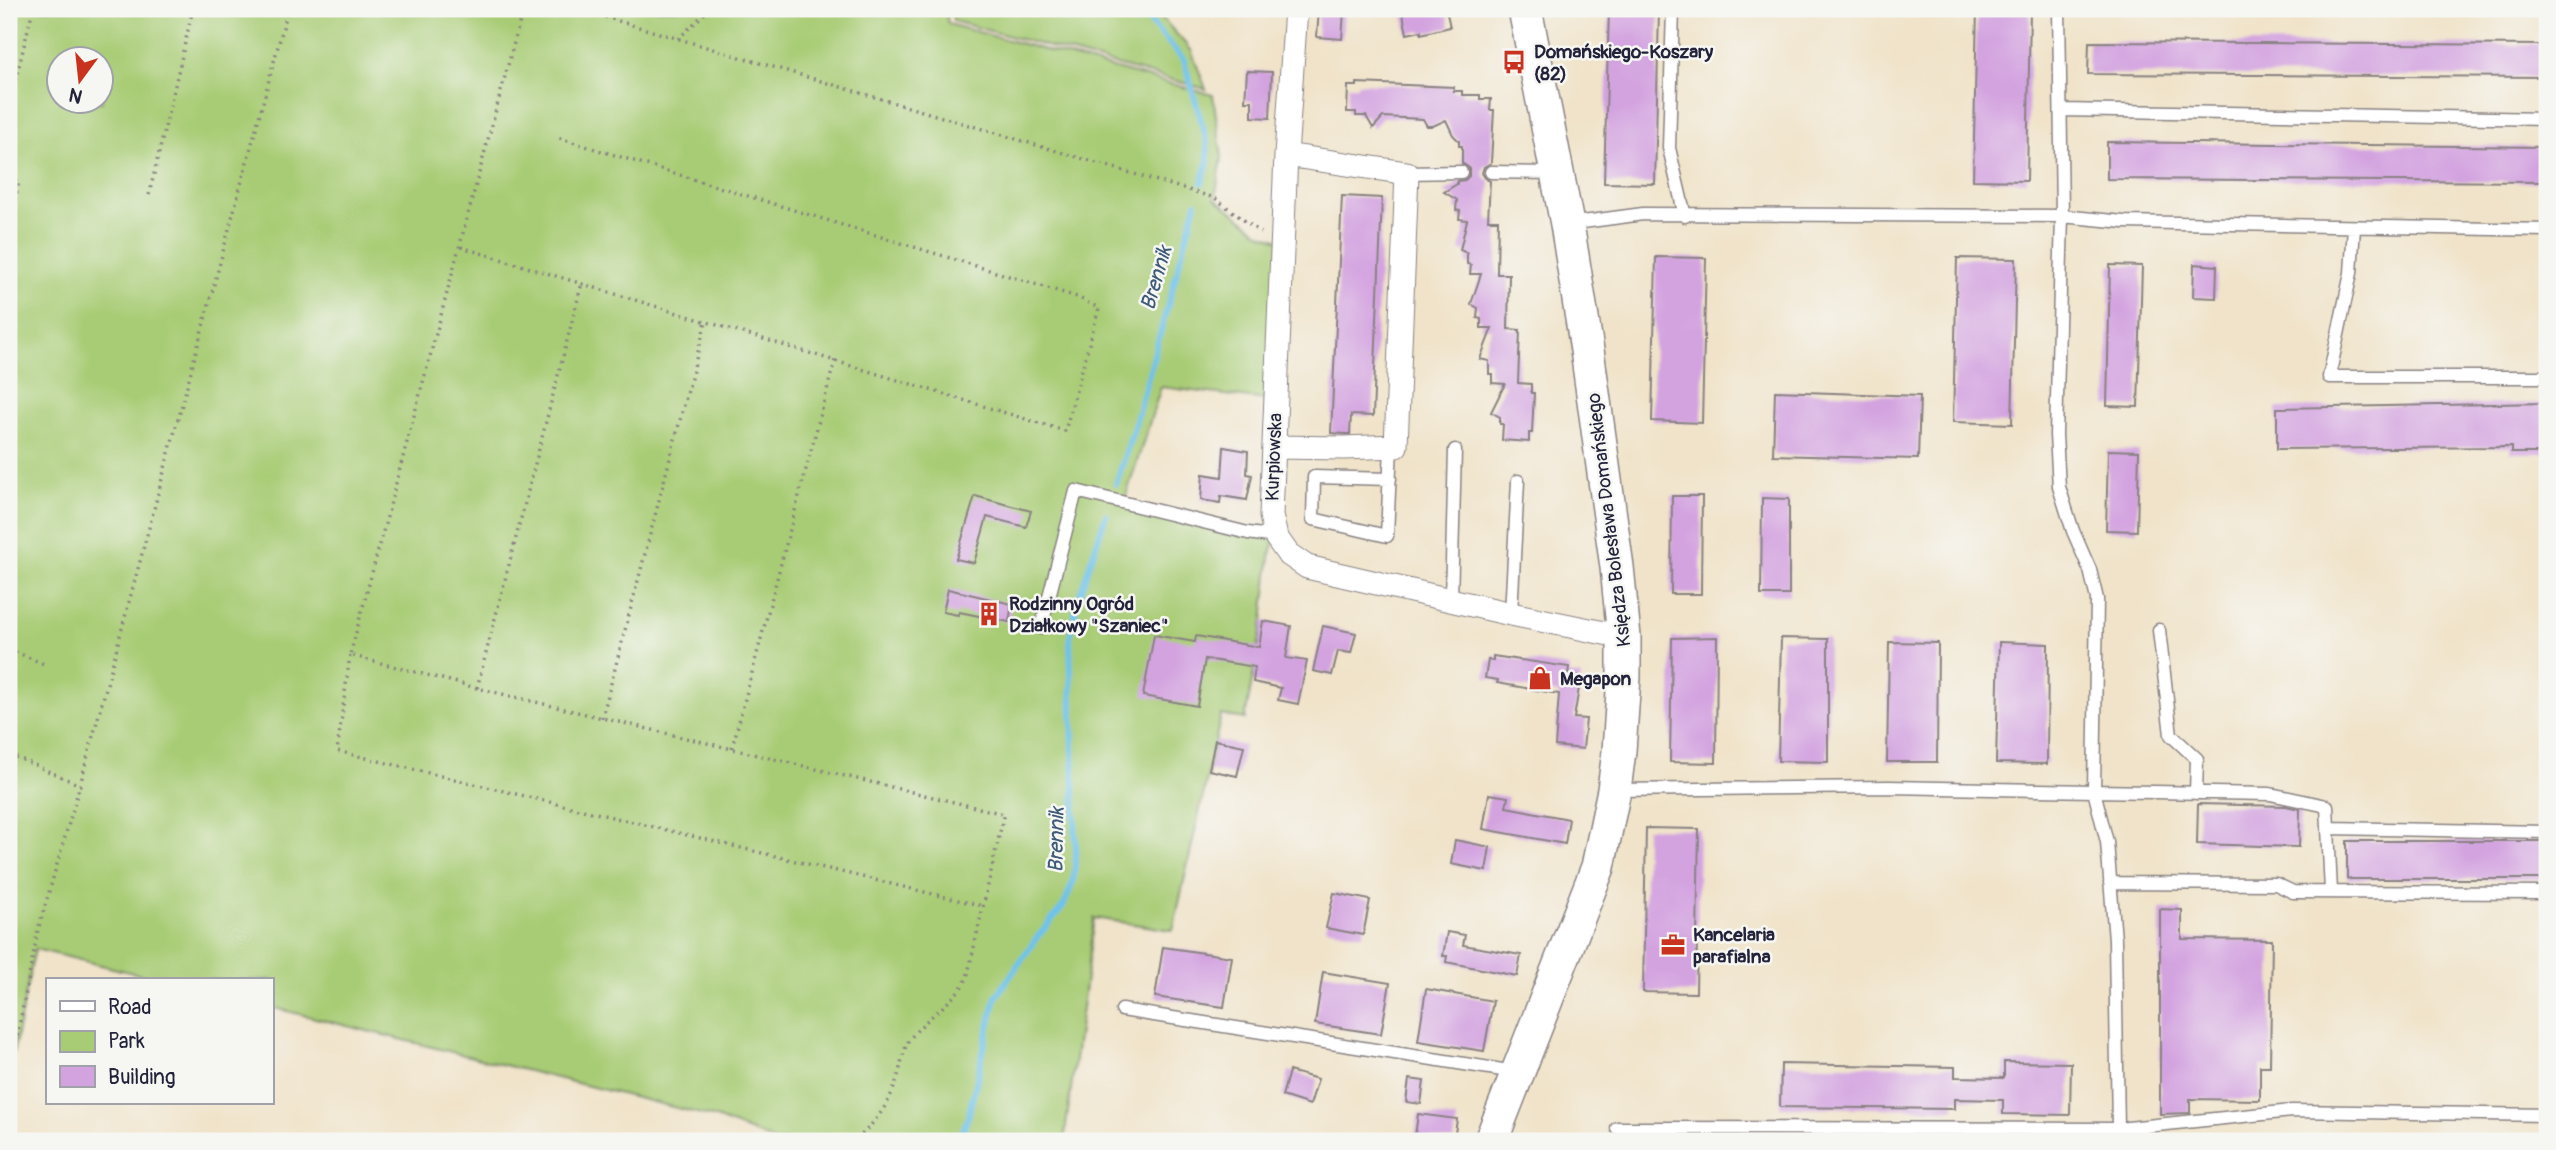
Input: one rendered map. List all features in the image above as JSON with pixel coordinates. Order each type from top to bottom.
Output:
[{"type":"main road","name":"Księdza Bolesława Domańskiego","points":[[1491,1141],[1598,867],[1614,790],[1622,715],[1624,637],[1589,363],[1567,224],[1525,9]]},
{"type":"street","name":"Kurpiowska","points":[[1276,537],[1271,516],[1273,447],[1286,155],[1296,9]]},
{"type":"street","points":[[1273,447],[1396,446],[1406,173],[1286,155]]},
{"type":"street","points":[[1276,537],[1288,555],[1307,567],[1624,637]]},
{"type":"lane","points":[[1672,9],[1669,148],[1685,216]]},
{"type":"lane","points":[[2059,9],[2062,216],[2056,435],[2059,487],[2073,531],[2090,570],[2097,599],[2094,791],[2107,842],[2115,940],[2118,1129]]},
{"type":"lane","points":[[2061,110],[2547,120]]},
{"type":"lane","points":[[1406,173],[1461,172]]},
{"type":"lane","points":[[1491,172],[1557,173]]},
{"type":"lane","points":[[1567,224],[1643,214],[2062,216],[2124,222],[2547,230]]},
{"type":"lane","points":[[2354,227],[2351,273],[2329,377],[2547,377]]},
{"type":"lane","points":[[1390,479],[1314,477],[1312,519],[1387,536],[1390,479],[1391,446]]},
{"type":"lane","points":[[1451,600],[1455,450]]},
{"type":"lane","points":[[1511,614],[1518,481]]},
{"type":"lane","points":[[1041,628],[1076,491],[1248,533],[1276,537]]},
{"type":"lane","points":[[2159,630],[2171,735],[2197,759],[2196,793]]},
{"type":"lane","points":[[1614,790],[1889,787],[2270,794],[2327,806],[2331,892]]},
{"type":"lane","points":[[2328,828],[2547,832]]},
{"type":"lane","points":[[2110,883],[2276,884],[2294,892],[2547,892]]},
{"type":"lane","points":[[1122,1010],[1519,1072]]},
{"type":"lane","points":[[1617,1128],[2118,1129],[2292,1111],[2547,1115]]},
{"type":"path","points":[[9,107],[33,9]]},
{"type":"path","points":[[149,195],[193,9]]},
{"type":"path","points":[[9,1077],[38,930],[288,9]]},
{"type":"path","points":[[523,9],[350,655],[337,751],[983,906]]},
{"type":"path","points":[[578,9],[1215,198],[1262,234],[1283,241]]},
{"type":"path","points":[[678,39],[709,9]]},
{"type":"path","points":[[461,247],[1065,431],[1099,308],[1077,297],[556,137]]},
{"type":"path","points":[[9,176],[19,182],[9,228]]},
{"type":"path","points":[[477,688],[583,282]]},
{"type":"path","points":[[602,718],[706,321]]},
{"type":"path","points":[[732,748],[835,360]]},
{"type":"path","points":[[9,649],[44,664]]},
{"type":"path","points":[[350,655],[1004,814],[964,985],[908,1042],[883,1112],[855,1141]]},
{"type":"path","points":[[9,754],[79,785]]},
{"type":"green space","points":[[9,9],[946,9],[948,24],[1213,95],[1222,158],[1215,198],[1262,234],[1283,241],[1274,401],[1161,387],[1124,502],[1276,537],[1270,557],[1263,621],[1245,719],[1221,715],[1173,930],[1094,918],[1064,1141],[775,1141],[713,1117],[273,1007],[273,978],[154,978],[35,949],[13,1054],[9,1051]]},
{"type":"green space","points":[[952,9],[1154,9],[1191,50],[1206,89],[953,21]]},
{"type":"building","points":[[1319,9],[1344,11],[1342,39],[1317,37]]},
{"type":"building","points":[[1402,9],[1446,9],[1450,27],[1421,34],[1421,31],[1407,34]]},
{"type":"building","points":[[1609,9],[1659,9],[1655,184],[1604,183]]},
{"type":"building","points":[[1977,9],[2030,9],[2027,181],[1973,180]]},
{"type":"building","points":[[2089,42],[2547,45],[2547,77],[2088,74]]},
{"type":"building","points":[[1247,71],[1272,72],[1270,118],[1252,117],[1252,101],[1245,101]]},
{"type":"building","points":[[1357,83],[1454,87],[1453,91],[1462,91],[1462,95],[1480,95],[1480,99],[1491,99],[1490,110],[1494,110],[1491,163],[1484,167],[1482,173],[1490,181],[1488,220],[1498,220],[1497,274],[1509,274],[1508,329],[1520,330],[1518,383],[1531,384],[1531,393],[1534,393],[1529,442],[1502,440],[1503,424],[1500,424],[1500,417],[1491,412],[1505,384],[1492,383],[1489,361],[1480,359],[1492,328],[1481,328],[1481,319],[1477,318],[1478,308],[1471,304],[1481,274],[1470,274],[1471,265],[1467,264],[1467,253],[1460,250],[1467,220],[1459,219],[1457,200],[1444,192],[1457,184],[1457,181],[1465,180],[1469,176],[1469,168],[1462,163],[1462,146],[1459,146],[1459,141],[1446,120],[1427,126],[1423,119],[1383,117],[1373,128],[1366,116],[1347,112],[1348,86],[1357,86]]},
{"type":"building","points":[[2107,142],[2547,147],[2547,182],[2107,179]]},
{"type":"building","points":[[1342,196],[1382,198],[1373,416],[1351,415],[1350,434],[1331,433]]},
{"type":"building","points":[[1656,257],[1706,258],[1702,423],[1652,421]]},
{"type":"building","points":[[1957,258],[2016,259],[2012,424],[1953,422]]},
{"type":"building","points":[[2194,264],[2217,266],[2216,298],[2193,297]]},
{"type":"building","points":[[2110,265],[2142,266],[2138,407],[2107,406]]},
{"type":"building","points":[[1775,391],[1920,396],[1918,459],[1773,455]]},
{"type":"building","points":[[2547,403],[2547,453],[2511,453],[2511,447],[2277,449],[2277,408]]},
{"type":"building","points":[[1224,447],[1248,451],[1247,474],[1252,475],[1247,500],[1221,496],[1220,503],[1201,500],[1203,474],[1222,477]]},
{"type":"building","points":[[2108,450],[2139,451],[2137,531],[2106,530]]},
{"type":"building","points":[[975,496],[1031,511],[1026,527],[987,517],[974,563],[956,559]]},
{"type":"building","points":[[1672,496],[1702,496],[1701,594],[1671,594]]},
{"type":"building","points":[[1762,498],[1789,499],[1789,595],[1761,595]]},
{"type":"building","name":"Rodzinny Ogród Działkowy \"Szaniec\"","points":[[948,589],[1012,604],[1009,622],[959,612],[958,615],[943,612]]},
{"type":"building","points":[[1263,621],[1291,626],[1286,658],[1307,661],[1298,704],[1278,700],[1281,688],[1253,682],[1255,667],[1205,659],[1197,706],[1143,696],[1154,635],[1195,642],[1196,636],[1259,647]]},
{"type":"building","points":[[1323,626],[1356,633],[1351,653],[1338,651],[1332,675],[1313,671]]},
{"type":"building","points":[[1717,637],[1716,763],[1670,762],[1672,638]]},
{"type":"building","points":[[1781,638],[1828,639],[1828,762],[1778,761]]},
{"type":"building","points":[[1889,642],[1938,643],[1937,762],[1887,762]]},
{"type":"building","points":[[1999,642],[2048,644],[2047,764],[1996,763]]},
{"type":"building","points":[[1493,656],[1569,667],[1568,674],[1581,676],[1574,718],[1586,719],[1583,749],[1555,746],[1559,694],[1497,683],[1498,680],[1485,678],[1488,660],[1493,661]]},
{"type":"building","points":[[1215,740],[1244,746],[1237,776],[1209,770]]},
{"type":"building","points":[[1489,794],[1508,797],[1506,807],[1569,819],[1565,844],[1483,829]]},
{"type":"building","points":[[2198,804],[2286,806],[2300,809],[2299,847],[2197,844]]},
{"type":"building","points":[[1646,828],[1699,829],[1696,993],[1643,992]]},
{"type":"building","points":[[1455,840],[1490,847],[1486,871],[1451,864]]},
{"type":"building","points":[[2347,841],[2547,841],[2547,879],[2347,879]]},
{"type":"building","points":[[1334,893],[1370,900],[1363,935],[1326,928]]},
{"type":"building","points":[[2160,909],[2182,910],[2182,939],[2272,940],[2270,1066],[2260,1066],[2260,1100],[2190,1099],[2190,1113],[2160,1114]]},
{"type":"building","points":[[1447,932],[1465,935],[1463,945],[1521,955],[1517,976],[1446,962],[1447,956],[1443,956]]},
{"type":"building","points":[[1163,947],[1232,957],[1224,1007],[1155,997]]},
{"type":"building","points":[[1323,972],[1390,983],[1381,1034],[1315,1024]]},
{"type":"building","points":[[1426,989],[1493,1001],[1484,1051],[1418,1041]]},
{"type":"building","points":[[2004,1062],[2071,1063],[2070,1115],[2003,1114],[2003,1100],[1954,1099],[1954,1109],[1780,1107],[1781,1064],[1955,1067],[1955,1077],[2004,1078]]},
{"type":"building","points":[[1289,1071],[1318,1079],[1310,1105],[1282,1096]]},
{"type":"building","points":[[1409,1079],[1424,1081],[1421,1104],[1406,1102]]},
{"type":"building","points":[[1418,1114],[1457,1119],[1454,1141],[1415,1136]]},
{"type":"waterway","name":"Brennik","points":[[1139,9],[1184,60],[1207,142],[1208,162],[1202,183]]},
{"type":"waterway","name":"Brennik","points":[[1116,484],[1196,203]]},
{"type":"waterway","name":"Brennik","points":[[959,1141],[968,1117],[996,997],[1035,940],[1064,905],[1073,882],[1076,856],[1070,638],[1077,603],[1106,515]]},
{"type":"place","name":"Domańskiego-Koszary (82)","points":[[1514,62]]},
{"type":"place","name":"Rodzinny Ogród Działkowy \"Szaniec\"","points":[[989,614]]},
{"type":"place","name":"Megapon","points":[[1540,678]]},
{"type":"place","name":"Kancelaria parafialna","points":[[1673,945]]}]
